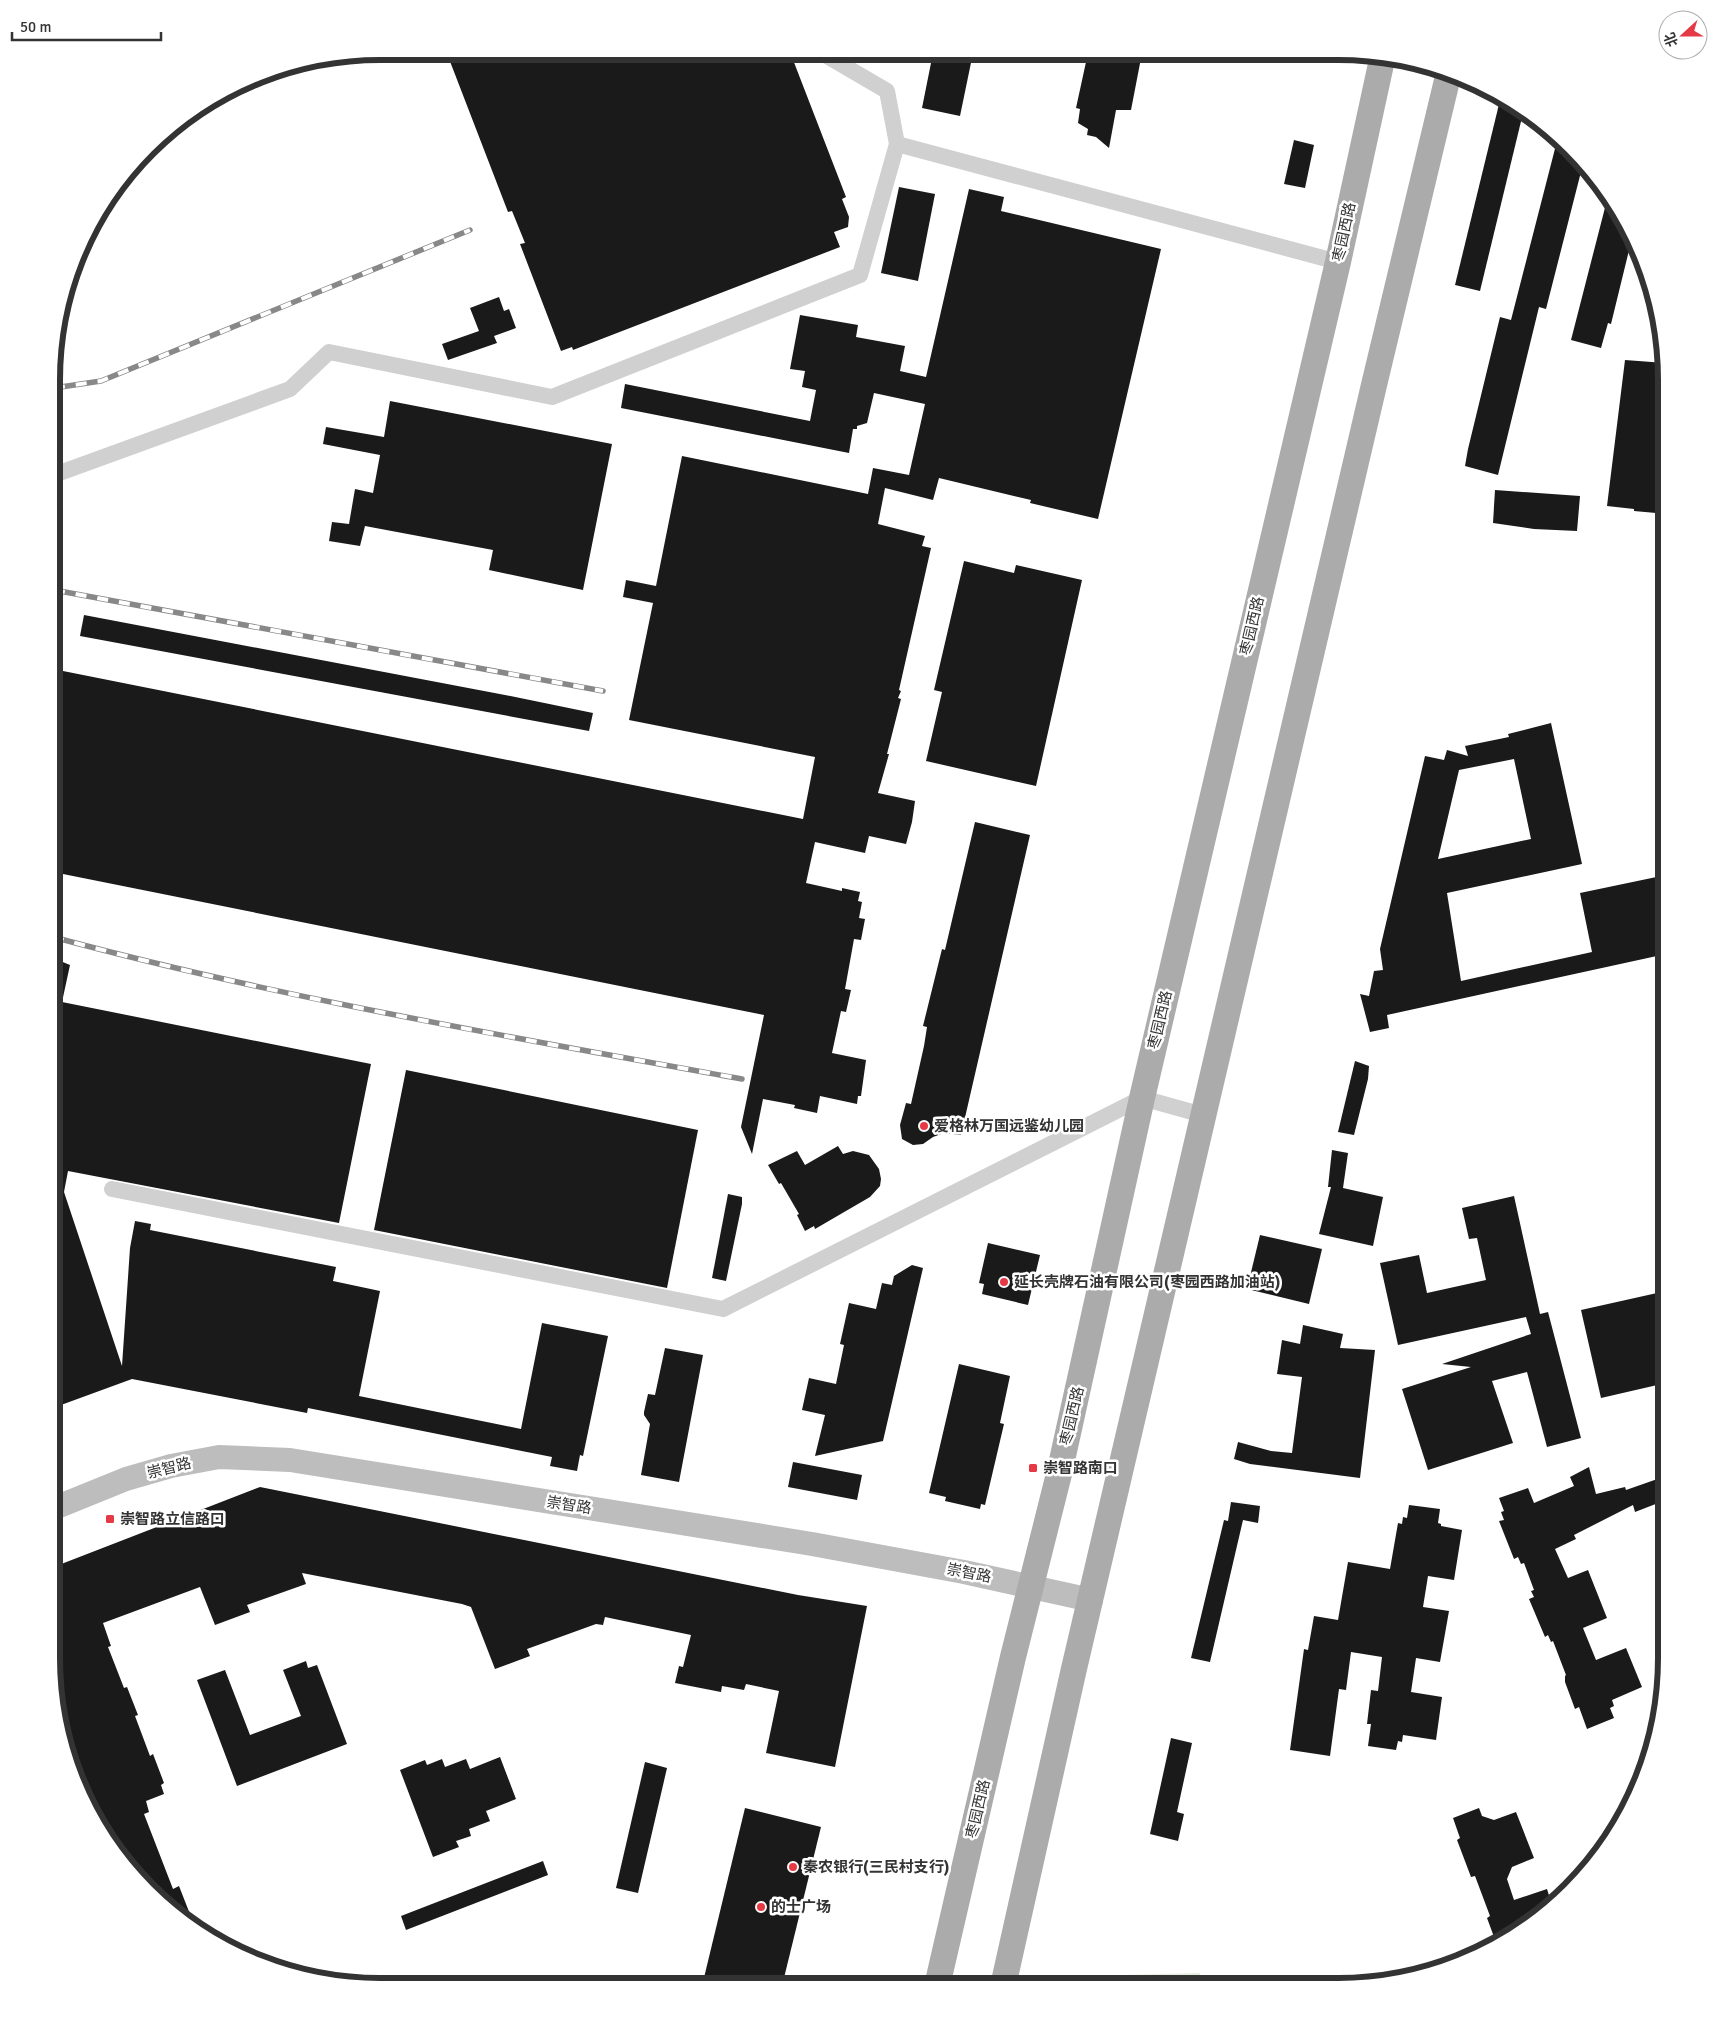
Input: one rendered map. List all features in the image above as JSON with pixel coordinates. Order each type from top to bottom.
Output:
[{"type":"main road","name":"枣园西路","points":[[939,1978],[1061,1465],[1142,1098],[1338,262],[1381,63]]},
{"type":"main road","points":[[1005,1978],[1072,1673],[1091,1600],[1374,384],[1447,79]]},
{"type":"street","points":[[60,473],[290,389],[328,352],[552,397],[860,275],[897,144],[887,91],[835,60]]},
{"type":"street","points":[[897,144],[1338,262]]},
{"type":"street","points":[[112,1189],[722,1309],[1142,1098],[1203,1115]]},
{"type":"street","name":"崇智路","points":[[60,1506],[126,1479],[171,1466],[219,1457],[290,1460],[812,1544],[1031,1586],[1091,1600]]},
{"type":"shaded area","points":[[1200,1973],[1201,1978],[1120,1978],[1121,1975]]},
{"type":"building","points":[[449,60],[793,60],[846,197],[842,199],[849,217],[848,227],[834,232],[840,247],[573,350],[572,347],[561,351],[520,244],[525,243],[512,211],[508,212]]},
{"type":"building","points":[[932,60],[972,60],[960,116],[922,108]]},
{"type":"building","points":[[1090,60],[1141,60],[1131,110],[1116,110],[1109,148],[1096,137],[1087,135],[1088,129],[1078,123],[1080,109],[1076,108],[1086,62],[1090,63]]},
{"type":"building","points":[[1499,104],[1522,118],[1480,291],[1455,285]]},
{"type":"building","points":[[1294,140],[1314,145],[1305,188],[1284,184]]},
{"type":"building","points":[[1556,146],[1581,172],[1546,309],[1539,307],[1498,475],[1465,466],[1500,317],[1511,320]]},
{"type":"building","points":[[899,187],[935,194],[918,281],[881,273]]},
{"type":"building","points":[[969,189],[1004,197],[1001,211],[1161,249],[1098,519],[1030,503],[1031,500],[939,478],[933,500],[885,488],[878,524],[925,536],[922,546],[931,548],[899,690],[901,691],[898,698],[901,699],[878,793],[915,801],[912,822],[906,844],[869,836],[865,853],[815,842],[806,883],[842,891],[842,888],[860,892],[858,901],[862,902],[859,918],[865,919],[861,940],[854,939],[845,989],[851,990],[846,1012],[841,1011],[832,1053],[866,1060],[861,1096],[858,1096],[857,1104],[820,1096],[817,1113],[794,1108],[795,1105],[763,1099],[752,1154],[741,1127],[764,1015],[60,873],[60,670],[803,819],[815,757],[629,720],[653,603],[623,597],[626,580],[656,586],[682,456],[868,494],[873,468],[909,475],[925,404],[874,393],[867,423],[857,426],[857,429],[853,429],[849,453],[621,408],[625,384],[810,421],[816,390],[802,387],[805,371],[790,369],[800,315],[858,325],[856,337],[905,346],[900,371],[926,377]]},
{"type":"building","points":[[1606,205],[1630,248],[1611,324],[1608,323],[1601,348],[1571,340]]},
{"type":"building","points":[[499,297],[504,311],[509,309],[516,328],[494,336],[497,343],[448,360],[442,344],[479,331],[470,308]]},
{"type":"building","points":[[1625,360],[1657,362],[1658,513],[1607,506]]},
{"type":"building","points":[[390,401],[612,444],[583,590],[489,570],[493,550],[365,526],[360,546],[329,541],[332,522],[349,524],[355,489],[373,493],[380,455],[323,444],[326,427],[384,437]]},
{"type":"building","points":[[1495,490],[1580,496],[1577,531],[1534,529],[1493,523]]},
{"type":"building","points":[[964,561],[1014,573],[1016,565],[1082,580],[1036,786],[926,761],[942,692],[934,690]]},
{"type":"building","points":[[84,615],[593,713],[589,731],[80,636]]},
{"type":"building","points":[[1551,723],[1582,864],[1447,893],[1461,981],[1592,952],[1580,893],[1658,877],[1658,956],[1387,1015],[1389,1028],[1370,1032],[1360,994],[1369,996],[1374,971],[1383,970],[1380,949],[1425,756],[1444,760],[1447,750],[1468,756],[1465,746],[1509,737],[1508,734]],"holes":[[[1514,759],[1531,839],[1438,859],[1459,770]]]},
{"type":"building","points":[[975,822],[1030,835],[961,1135],[944,1133],[933,1137],[923,1144],[913,1145],[902,1139],[900,1125],[906,1103],[911,1104],[927,1027],[923,1026],[942,949],[945,950]]},
{"type":"building","points":[[60,961],[70,965],[62,1002],[371,1064],[339,1223],[68,1171],[64,1192],[122,1366],[130,1248],[135,1221],[151,1224],[150,1230],[336,1267],[333,1281],[380,1291],[359,1396],[521,1429],[542,1323],[608,1336],[583,1456],[580,1455],[577,1471],[550,1466],[552,1457],[308,1408],[307,1413],[132,1379],[61,1405]]},
{"type":"building","points":[[1355,1061],[1369,1066],[1368,1079],[1354,1135],[1338,1132]]},
{"type":"building","points":[[406,1070],[698,1130],[667,1288],[374,1230]]},
{"type":"building","points":[[838,1146],[843,1154],[853,1151],[869,1155],[879,1169],[880,1186],[870,1197],[815,1229],[814,1226],[805,1231],[797,1215],[799,1214],[768,1165],[797,1151],[805,1165]]},
{"type":"building","points":[[1332,1150],[1348,1153],[1343,1188],[1383,1197],[1373,1246],[1319,1234],[1331,1187],[1328,1187]]},
{"type":"building","points":[[728,1194],[742,1197],[742,1204],[726,1281],[712,1278]]},
{"type":"building","points":[[1514,1196],[1540,1314],[1548,1312],[1581,1438],[1547,1447],[1527,1372],[1492,1381],[1513,1443],[1428,1470],[1402,1389],[1471,1367],[1442,1364],[1531,1334],[1526,1317],[1398,1345],[1380,1263],[1419,1255],[1427,1293],[1486,1280],[1477,1238],[1469,1239],[1462,1208]]},
{"type":"building","points":[[1260,1235],[1322,1249],[1309,1304],[1247,1289]]},
{"type":"building","points":[[988,1243],[1040,1255],[1028,1305],[982,1294],[984,1284],[979,1283]]},
{"type":"building","points":[[912,1265],[923,1268],[883,1441],[815,1456],[825,1415],[802,1410],[809,1378],[836,1384],[844,1345],[840,1344],[849,1303],[876,1309],[882,1283],[892,1285],[894,1276]]},
{"type":"building","points":[[1658,1293],[1658,1385],[1601,1398],[1581,1310]]},
{"type":"building","points":[[1303,1325],[1343,1334],[1340,1348],[1375,1350],[1360,1478],[1250,1464],[1234,1459],[1238,1442],[1271,1451],[1292,1453],[1302,1377],[1277,1374],[1282,1340],[1300,1344]]},
{"type":"building","points":[[665,1348],[703,1355],[679,1482],[641,1475],[650,1424],[644,1412],[648,1394],[655,1395]]},
{"type":"building","points":[[959,1364],[1010,1376],[1000,1423],[1004,1424],[985,1505],[981,1504],[980,1509],[945,1501],[946,1497],[929,1493]]},
{"type":"building","points":[[793,1462],[862,1475],[857,1500],[788,1487]]},
{"type":"building","points":[[1589,1467],[1596,1494],[1625,1487],[1626,1490],[1658,1479],[1658,1503],[1635,1512],[1633,1505],[1574,1535],[1576,1539],[1555,1549],[1568,1578],[1588,1570],[1607,1618],[1583,1628],[1596,1660],[1626,1648],[1642,1687],[1612,1700],[1614,1706],[1610,1708],[1614,1718],[1587,1729],[1579,1707],[1575,1709],[1565,1682],[1566,1675],[1553,1641],[1551,1642],[1548,1635],[1545,1637],[1529,1599],[1534,1597],[1531,1591],[1534,1590],[1524,1563],[1521,1564],[1518,1557],[1514,1559],[1499,1521],[1504,1520],[1501,1512],[1504,1511],[1499,1498],[1528,1488],[1534,1503],[1574,1486],[1570,1477]]},
{"type":"building","points":[[260,1487],[798,1595],[867,1606],[835,1767],[766,1753],[779,1691],[746,1684],[744,1690],[722,1686],[721,1692],[675,1683],[679,1666],[683,1667],[691,1635],[605,1617],[603,1625],[596,1624],[527,1649],[530,1656],[495,1669],[471,1607],[302,1573],[306,1584],[247,1605],[250,1612],[215,1625],[200,1587],[103,1623],[111,1646],[108,1647],[124,1688],[127,1687],[138,1715],[135,1716],[150,1756],[153,1754],[164,1783],[161,1785],[164,1794],[146,1801],[149,1812],[144,1814],[173,1889],[179,1886],[191,1916],[169,1899],[126,1853],[103,1818],[84,1781],[71,1741],[63,1700],[60,1658],[60,1565]]},
{"type":"building","points":[[1231,1502],[1260,1506],[1258,1523],[1243,1520],[1210,1662],[1191,1658],[1224,1520],[1228,1521]]},
{"type":"building","points":[[1409,1505],[1440,1509],[1438,1523],[1441,1526],[1462,1530],[1454,1580],[1428,1576],[1423,1607],[1449,1611],[1440,1662],[1416,1658],[1411,1692],[1442,1697],[1436,1740],[1403,1735],[1402,1742],[1398,1741],[1396,1750],[1368,1746],[1371,1724],[1367,1724],[1371,1690],[1378,1691],[1382,1657],[1351,1652],[1346,1690],[1339,1689],[1330,1756],[1290,1750],[1304,1649],[1308,1650],[1314,1616],[1338,1620],[1348,1562],[1390,1569],[1398,1523],[1402,1524],[1403,1517],[1407,1518]]},
{"type":"building","points":[[306,1661],[308,1668],[317,1665],[347,1744],[237,1786],[197,1680],[225,1670],[250,1735],[301,1716],[283,1670]]},
{"type":"building","points":[[1171,1738],[1192,1743],[1177,1812],[1184,1814],[1178,1841],[1150,1834]]},
{"type":"building","points":[[500,1757],[516,1799],[486,1811],[490,1821],[469,1829],[471,1836],[456,1841],[459,1847],[433,1857],[400,1770],[425,1760],[427,1765],[442,1759],[445,1767],[466,1759],[470,1769]]},
{"type":"building","points":[[645,1762],[667,1768],[638,1893],[616,1888]]},
{"type":"building","name":"的士广场","points":[[745,1808],[821,1827],[784,1978],[704,1978]]},
{"type":"building","points":[[1479,1808],[1482,1816],[1494,1820],[1516,1812],[1534,1858],[1512,1867],[1507,1879],[1514,1900],[1547,1889],[1549,1899],[1516,1924],[1494,1937],[1487,1918],[1490,1916],[1475,1876],[1471,1877],[1457,1840],[1460,1838],[1453,1818]]},
{"type":"building","points":[[543,1861],[548,1875],[406,1930],[401,1916]]},
{"type":"railway","points":[[60,387],[101,381],[470,230]]},
{"type":"railway","points":[[60,591],[603,691]]},
{"type":"railway","points":[[60,939],[138,959],[310,998],[483,1032],[742,1079]]},
{"type":"place","name":"爱格林万国远鉴幼儿园","points":[[924,1126]]},
{"type":"place","name":"延长壳牌石油有限公司(枣园西路加油站)","points":[[1004,1282]]},
{"type":"place","name":"崇智路南口","points":[[1033,1468]]},
{"type":"place","name":"崇智路立信路口","points":[[110,1519]]},
{"type":"place","name":"秦农银行(三民村支行)","points":[[793,1867]]},
{"type":"place","name":"的士广场","points":[[761,1907]]}]
